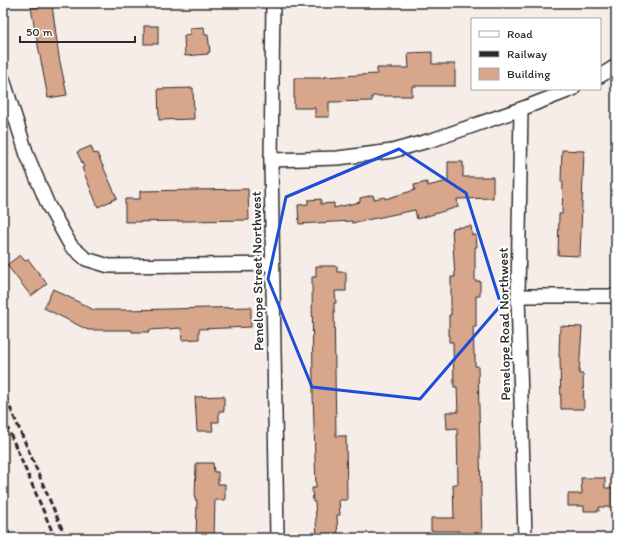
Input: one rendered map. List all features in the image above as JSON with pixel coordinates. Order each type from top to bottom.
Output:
[{"type":"street","name":"Penelope Street Northwest","points":[[273,3],[271,160],[277,538]]},
{"type":"street","points":[[601,75],[616,66]]},
{"type":"street","points":[[3,79],[27,155],[48,205],[71,246],[86,260],[109,266],[272,264]]},
{"type":"street","points":[[271,160],[338,158],[392,151],[435,139],[570,90]]},
{"type":"street","name":"Penelope Road Northwest","points":[[521,109],[518,296],[525,538]]},
{"type":"street","points":[[518,296],[616,296]]},
{"type":"highlighted area","points":[[399,149],[466,193],[501,305],[420,399],[312,387],[268,279],[286,197]]},
{"type":"building","points":[[52,5],[59,57],[67,95],[48,98],[31,8]]},
{"type":"building","points":[[144,26],[158,26],[158,44],[144,44]]},
{"type":"building","points":[[204,27],[205,35],[208,35],[210,52],[208,52],[208,54],[185,56],[184,36],[190,35],[190,28]]},
{"type":"building","points":[[432,52],[432,64],[455,64],[455,86],[412,86],[412,96],[372,96],[372,101],[329,102],[329,117],[315,117],[315,108],[294,108],[294,78],[324,78],[323,77],[377,74],[377,68],[409,68],[408,53]]},
{"type":"building","points":[[193,88],[194,119],[159,120],[158,89]]},
{"type":"building","points":[[91,146],[94,154],[97,153],[117,198],[98,207],[77,152]]},
{"type":"building","points":[[562,150],[584,151],[580,256],[558,255],[559,214],[562,214]]},
{"type":"building","points":[[448,162],[463,162],[463,177],[493,177],[493,198],[457,199],[458,207],[417,219],[415,210],[352,223],[352,221],[299,224],[298,205],[308,204],[308,200],[321,199],[321,204],[334,203],[334,208],[360,202],[360,198],[373,195],[374,199],[385,197],[385,199],[415,190],[414,185],[427,182],[428,186],[448,181]]},
{"type":"building","points":[[248,189],[249,220],[125,222],[125,199],[140,199],[140,191]]},
{"type":"building","points":[[471,226],[472,235],[476,235],[477,247],[475,247],[475,281],[480,281],[480,296],[476,296],[476,327],[473,327],[475,366],[478,366],[482,538],[459,538],[459,531],[431,531],[431,518],[454,518],[453,484],[458,484],[457,428],[447,429],[446,412],[458,412],[457,387],[454,387],[453,342],[449,342],[451,277],[455,277],[452,228]]},
{"type":"building","points":[[20,255],[25,261],[28,259],[47,284],[31,296],[7,265]]},
{"type":"building","points":[[316,266],[337,266],[337,272],[346,272],[346,291],[335,291],[336,303],[334,303],[336,436],[346,436],[347,500],[339,500],[340,515],[337,515],[338,538],[317,538],[315,502],[313,502],[312,488],[316,488],[313,394],[312,277],[316,277]]},
{"type":"building","points":[[53,289],[94,310],[251,307],[251,327],[199,329],[199,339],[182,340],[181,328],[149,330],[149,332],[132,332],[132,330],[88,330],[44,308]]},
{"type":"building","points":[[560,326],[582,327],[579,374],[583,374],[584,409],[561,409],[559,357]]},
{"type":"building","points":[[224,396],[224,411],[219,411],[219,422],[212,422],[213,431],[197,431],[195,397]]},
{"type":"building","points":[[196,463],[213,463],[214,472],[218,472],[218,484],[225,484],[225,500],[215,500],[214,538],[196,538]]},
{"type":"building","points":[[581,478],[605,478],[605,488],[613,488],[613,507],[599,507],[599,511],[584,511],[584,506],[568,506],[568,494],[582,494]]},
{"type":"railway","points":[[3,391],[66,538]]},
{"type":"railway","points":[[3,417],[55,538]]},
{"type":"railway","points":[[3,520],[11,538]]}]
